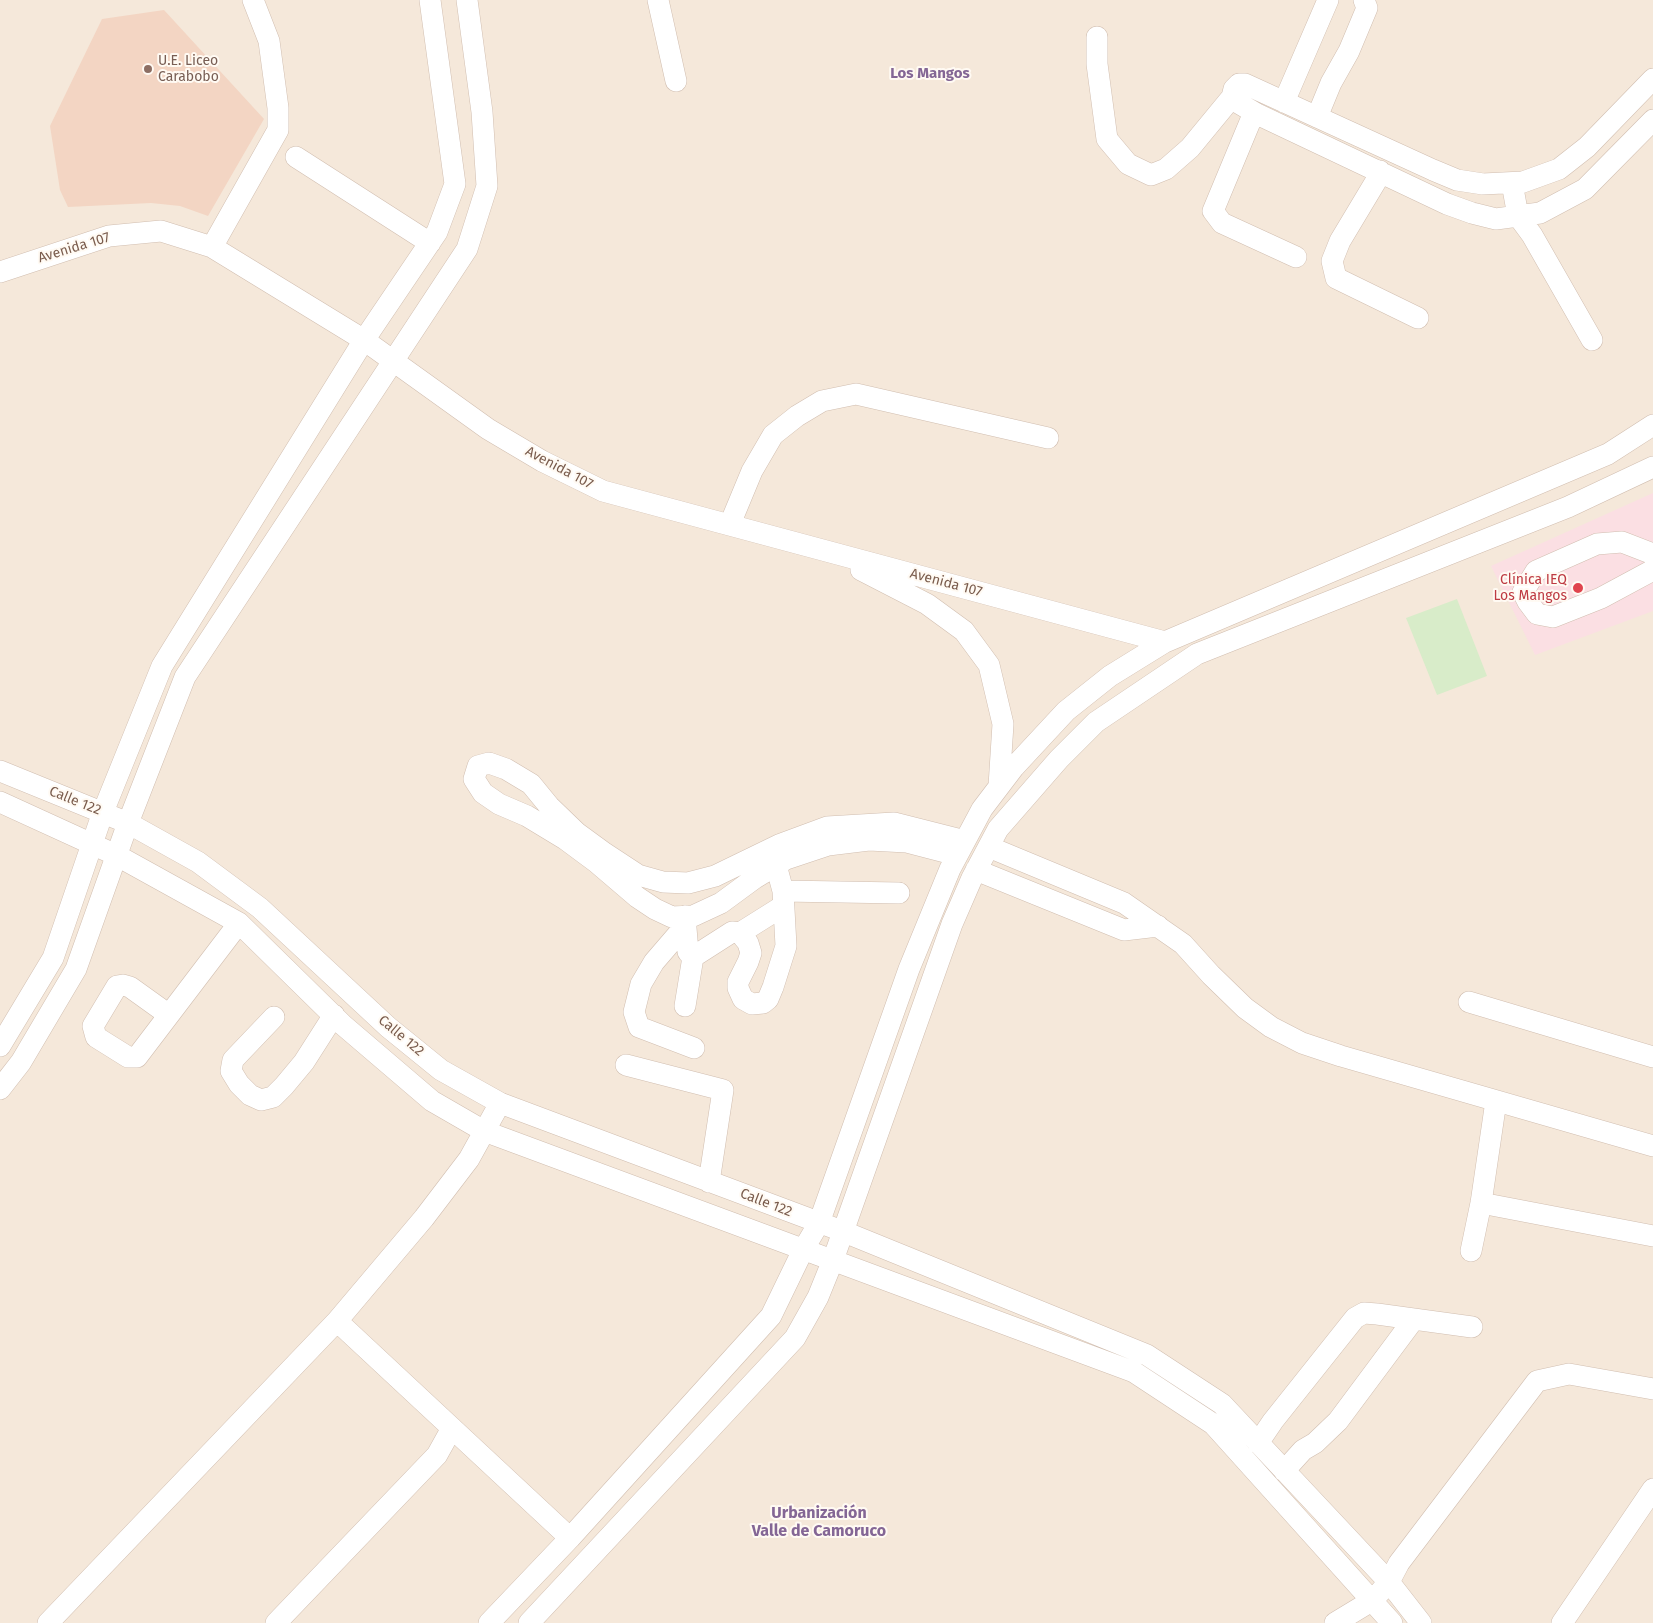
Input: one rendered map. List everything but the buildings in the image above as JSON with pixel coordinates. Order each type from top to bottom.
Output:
[{"type":"street","points":[[212,247],[271,146],[278,130],[278,108],[269,41],[253,0]]},
{"type":"street","points":[[0,1046],[53,958],[103,812],[162,666],[364,340],[437,232],[454,184],[430,0]]},
{"type":"street","points":[[0,1089],[20,1062],[76,969],[116,855],[185,678],[467,249],[487,186],[482,112],[467,0]]},
{"type":"street","points":[[658,0],[676,81]]},
{"type":"street","points":[[1284,102],[1328,0]]},
{"type":"street","points":[[1316,117],[1364,17],[1367,8],[1364,0]]},
{"type":"street","points":[[1097,37],[1097,64],[1106,139],[1128,164],[1152,175],[1166,168],[1190,148],[1232,97],[1234,90],[1239,84],[1245,84],[1457,180],[1484,184],[1522,182],[1559,169],[1587,147],[1653,79]]},
{"type":"street","points":[[1232,97],[1235,101],[1257,114],[1446,204],[1496,219],[1540,213],[1585,189],[1653,120]]},
{"type":"street","points":[[1257,114],[1250,122],[1213,211],[1222,222],[1296,257]]},
{"type":"street","points":[[296,157],[430,243]]},
{"type":"street","points":[[1380,171],[1340,242],[1332,261],[1336,278],[1418,318]]},
{"type":"street","points":[[1512,183],[1518,216],[1532,235],[1592,340]]},
{"type":"street","name":"Avenida 107","points":[[0,272],[109,236],[162,231],[212,247],[364,340],[488,428],[542,461],[603,491],[1165,642]]},
{"type":"street","points":[[730,524],[752,471],[773,435],[797,416],[822,401],[856,394],[1048,438]]},
{"type":"street","points":[[489,1623],[570,1538],[771,1316],[803,1250],[819,1223],[909,969],[961,848],[982,809],[999,786],[1066,711],[1110,676],[1165,642],[1608,454],[1645,430],[1653,469],[1568,507],[1197,654],[1096,722],[1059,759],[998,830],[976,870],[952,924],[833,1260],[818,1297],[794,1338],[529,1623]]},
{"type":"street","points":[[1653,554],[1622,542],[1597,544],[1536,571],[1523,592],[1537,614],[1553,618],[1601,598],[1653,570]]},
{"type":"street","points":[[825,552],[926,604],[964,631],[989,665],[1003,724],[999,786]]},
{"type":"street","points":[[685,921],[655,909],[637,897],[565,838],[527,816],[499,804],[483,793],[474,779],[478,766],[489,763],[506,769],[531,784],[543,799],[577,833],[638,875],[663,882],[688,883],[715,876],[781,844],[827,827],[894,823],[961,848]]},
{"type":"street","name":"Calle 122","points":[[0,770],[128,823],[198,862],[260,908],[388,1027],[441,1070],[500,1103],[842,1231],[1146,1355],[1222,1404],[1389,1582],[1421,1623]]},
{"type":"street","points":[[527,816],[543,799]]},
{"type":"street","name":"Calle 122","points":[[0,802],[116,855],[239,922],[334,1015],[432,1101],[484,1131],[1134,1372],[1213,1424],[1392,1623]]},
{"type":"street","points":[[694,1048],[639,1027],[634,1012],[641,984],[654,962],[685,921],[721,903],[786,859],[828,845],[869,840],[961,848]]},
{"type":"street","points":[[989,847],[1124,903],[1184,944],[1211,975],[1245,1008],[1271,1027],[1302,1043],[1496,1101],[1647,1141]]},
{"type":"street","points":[[685,1006],[693,957],[732,932],[740,933],[748,943],[751,953],[738,982],[738,988],[743,999],[752,1004],[768,999],[786,946],[783,899],[776,865]]},
{"type":"street","points":[[976,870],[1124,930],[1158,926]]},
{"type":"street","points":[[740,933],[783,899],[899,893]]},
{"type":"street","points":[[685,921],[688,952],[693,957]]},
{"type":"street","points":[[169,1015],[239,922]]},
{"type":"street","points":[[1469,1002],[1653,1057]]},
{"type":"street","points":[[274,1017],[233,1060],[231,1071],[239,1084],[250,1095],[261,1100],[273,1097],[284,1086],[304,1062],[334,1015]]},
{"type":"street","points":[[626,1065],[723,1090],[709,1182]]},
{"type":"street","points":[[1471,1251],[1481,1202],[1496,1101]]},
{"type":"street","points":[[48,1623],[337,1321],[430,1210],[469,1159],[500,1103]]},
{"type":"street","points":[[1481,1202],[1653,1236]]},
{"type":"street","points":[[1258,1443],[1273,1420],[1355,1318],[1364,1313],[1472,1328]]},
{"type":"street","points":[[1284,1471],[1303,1450],[1321,1438],[1338,1421],[1414,1319]]},
{"type":"street","points":[[337,1321],[570,1538]]},
{"type":"street","points":[[1335,1623],[1373,1600],[1389,1582],[1400,1563],[1538,1381],[1569,1374],[1653,1389]]},
{"type":"street","points":[[276,1623],[437,1455],[452,1428]]},
{"type":"street","points":[[1562,1623],[1653,1489]]},
{"type":"street","points":[[604,1500],[625,1520]]},
{"type":"shaded area","points":[[0,0],[1653,0],[1653,1623],[0,1623]]},
{"type":"shaded area","name":"Clínica IEQ Los Mangos","points":[[1653,493],[1653,611],[1535,655],[1491,566]]},
{"type":"green space","points":[[1457,599],[1487,676],[1437,695],[1406,618]]},
{"type":"place","name":"U.E. Liceo Carabobo","points":[[148,69]]},
{"type":"place","name":"Clínica IEQ Los Mangos","points":[[1578,588]]},
{"type":"district","name":"Los Mangos","points":[[930,74]]},
{"type":"district","name":"Urbanización Valle de Camoruco","points":[[819,1523]]}]
